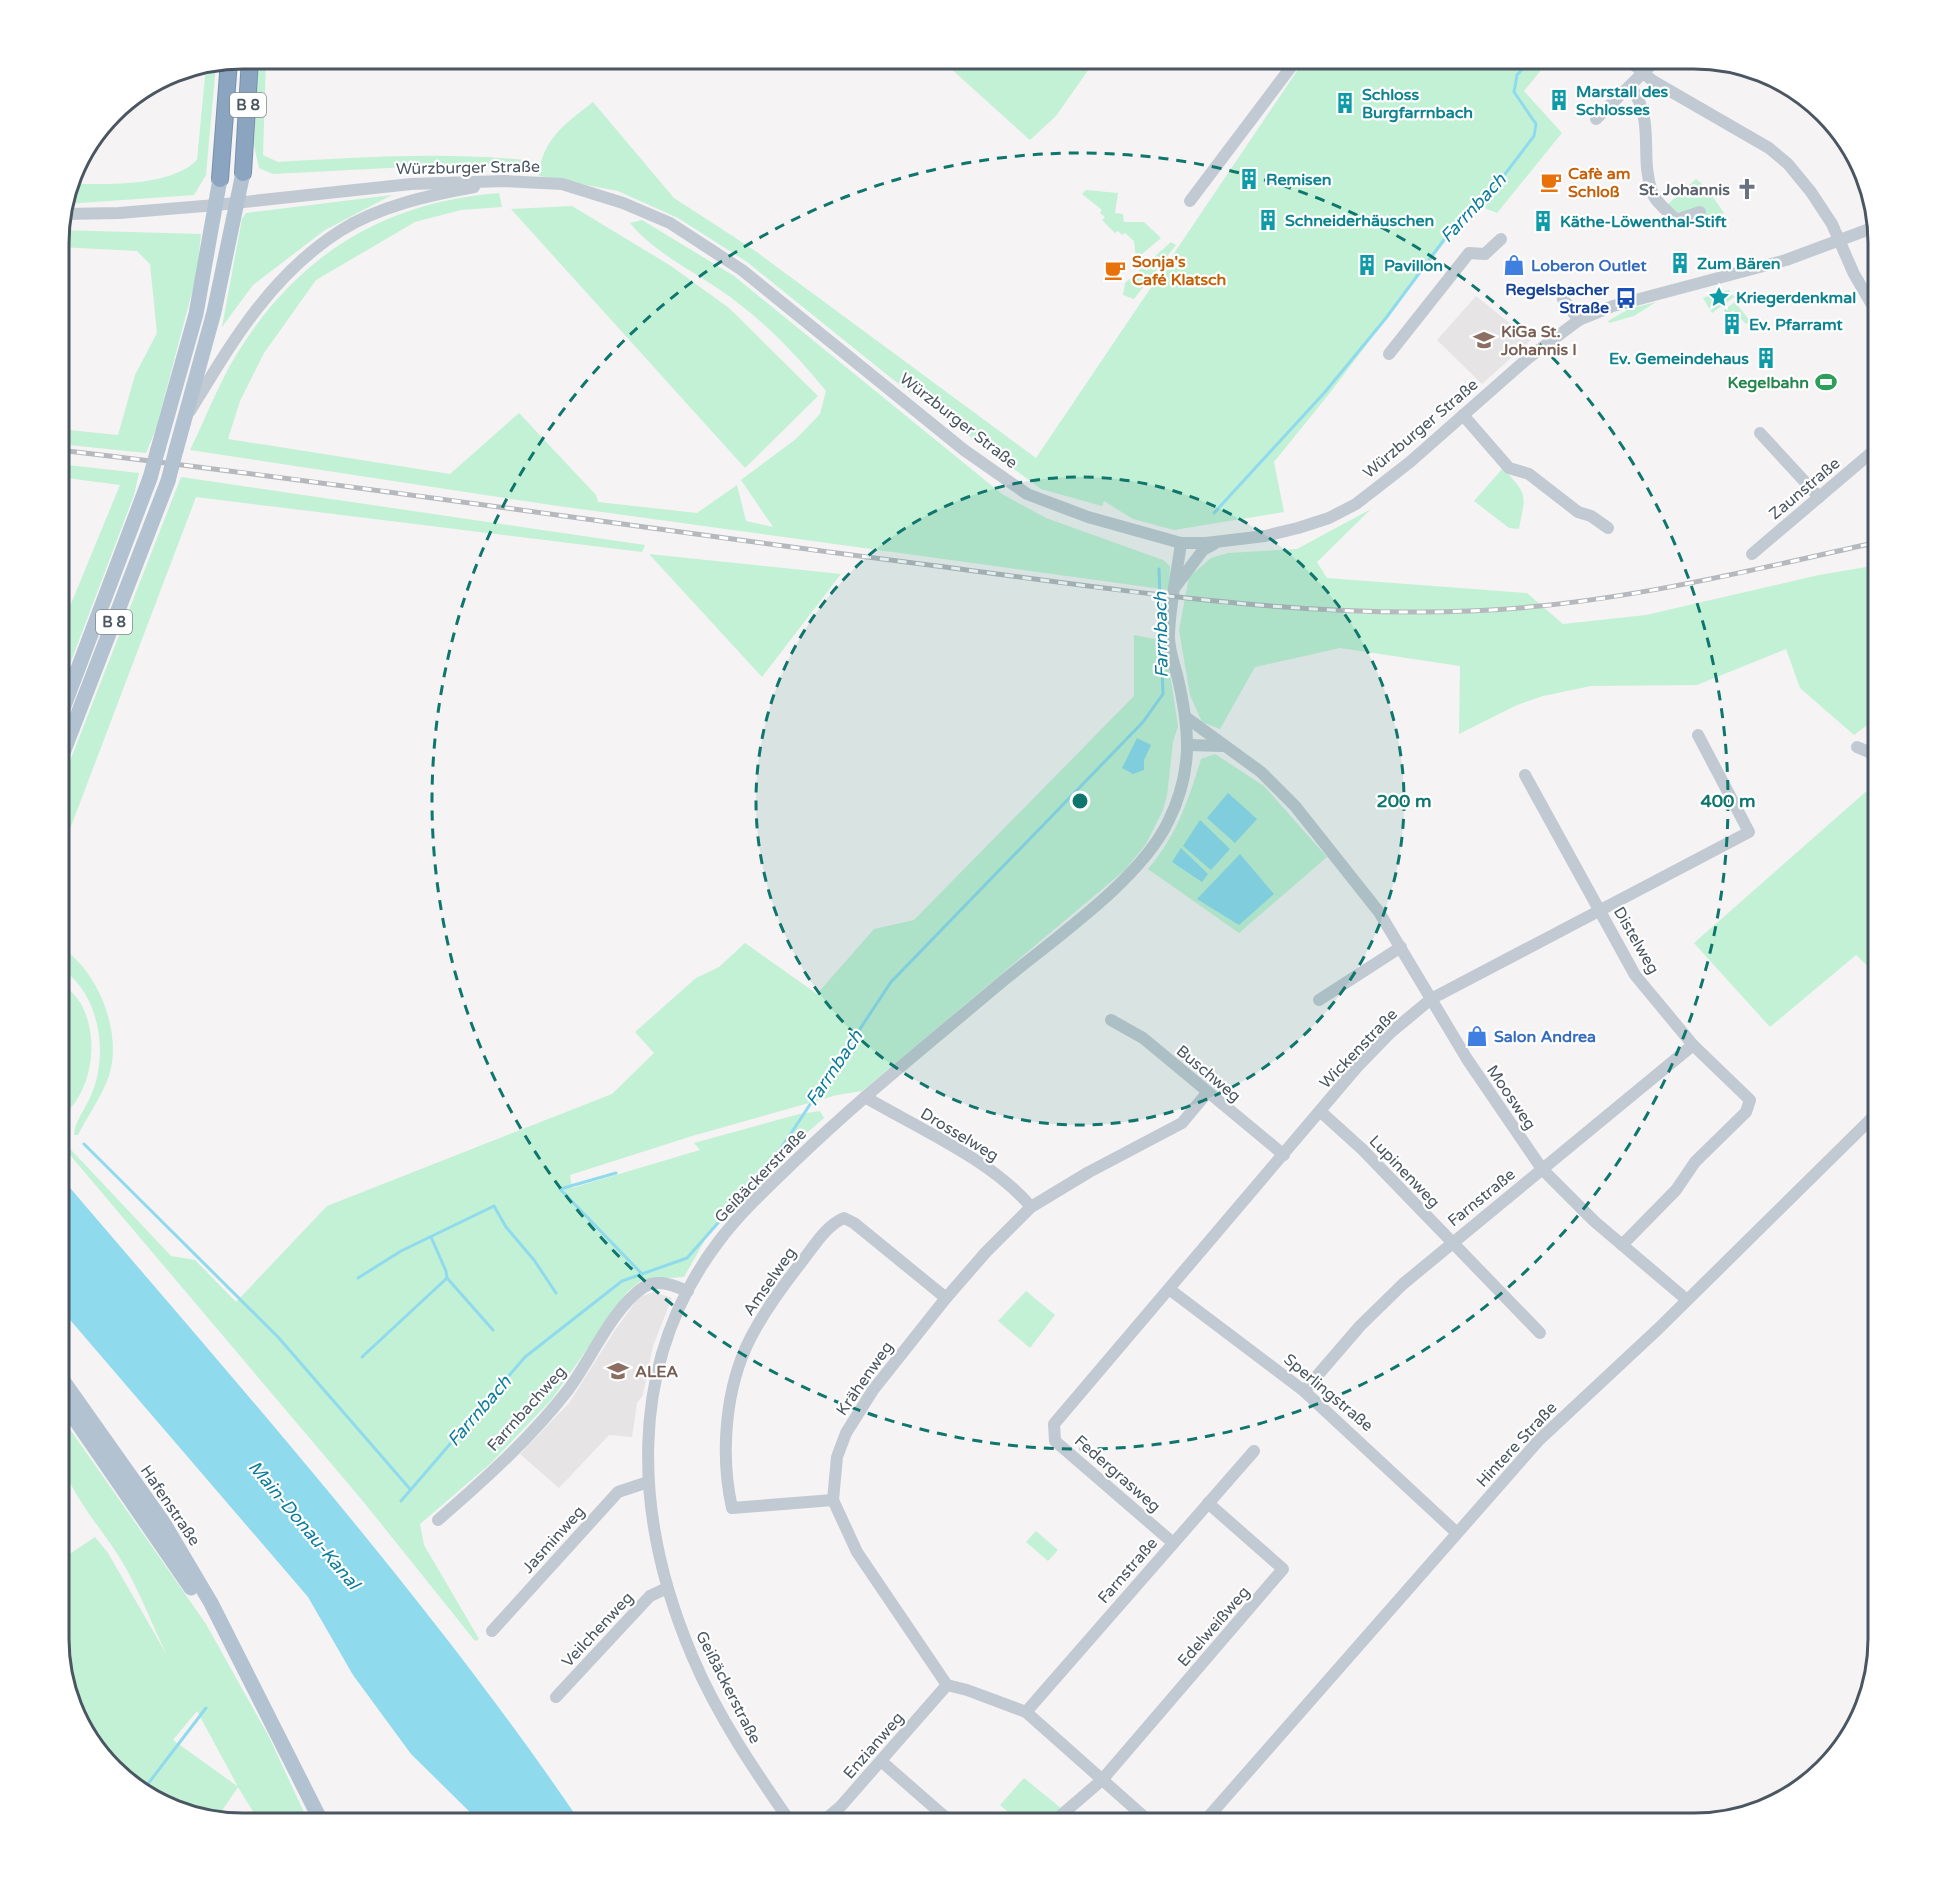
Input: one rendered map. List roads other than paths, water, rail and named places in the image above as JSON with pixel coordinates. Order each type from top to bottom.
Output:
[{"type":"highway","name":"B 8","points":[[243,173],[249,69]]},
{"type":"highway","name":"B 8","points":[[220,180],[228,70]]},
{"type":"main road","name":"B 8","points":[[69,737],[168,481],[214,312],[243,173]]},
{"type":"main road","name":"B 8","points":[[69,693],[150,478],[196,314],[220,180]]},
{"type":"main road","name":"Hafenstraße","points":[[69,1390],[163,1522],[211,1603],[316,1813]]},
{"type":"main road","name":"Hafenstraße","points":[[69,1411],[153,1529],[241,1663]]},
{"type":"street","points":[[1190,201],[1289,69]]},
{"type":"street","points":[[1639,69],[1697,108],[1768,148],[1788,164],[1811,192],[1832,224],[1868,299]]},
{"type":"street","points":[[1596,119],[1648,69]]},
{"type":"street","points":[[1631,87],[1648,133],[1645,162],[1652,194],[1676,220],[1700,212]]},
{"type":"street","points":[[185,418],[239,331],[258,305],[282,278],[322,244],[341,230],[367,217],[438,194],[505,181]]},
{"type":"street","name":"Würzburger Straße","points":[[72,214],[119,213],[216,205],[411,184],[505,181],[562,184],[623,202],[670,223],[742,270],[964,450],[1027,494],[1089,517],[1181,543],[1221,541],[1298,528],[1329,518],[1356,504],[1527,359],[1579,320],[1613,306],[1786,260],[1868,230]]},
{"type":"street","points":[[1389,354],[1468,253],[1485,254],[1501,239]]},
{"type":"street","points":[[1563,299],[1579,320]]},
{"type":"street","points":[[1463,415],[1509,468],[1529,474],[1578,512],[1591,516],[1608,528]]},
{"type":"street","points":[[1760,433],[1819,497]]},
{"type":"street","name":"Zaunstraße","points":[[1752,554],[1868,455]]},
{"type":"street","name":"Geißäckerstraße","points":[[1175,588],[1203,550],[1221,541]]},
{"type":"street","name":"Geißäckerstraße","points":[[784,1813],[719,1711],[694,1661],[658,1557],[648,1482],[647,1442],[652,1397],[670,1331],[688,1291],[717,1245],[758,1196],[865,1097],[1136,868],[1168,822],[1183,780],[1189,745],[1187,718],[1168,637],[1181,543]]},
{"type":"street","name":"Moosweg","points":[[1187,718],[1261,772],[1295,806],[1379,912],[1494,1101],[1542,1169],[1594,1221],[1687,1300]]},
{"type":"street","name":"Wickenstraße","points":[[1054,1424],[1389,1034],[1431,999],[1749,832],[1698,735]]},
{"type":"street","points":[[1189,745],[1223,746]]},
{"type":"street","points":[[1857,747],[1868,752]]},
{"type":"street","name":"Distelweg","points":[[1525,775],[1635,975],[1693,1045],[1750,1100],[1746,1112],[1695,1162],[1676,1190],[1622,1245]]},
{"type":"street","points":[[1319,1000],[1401,947]]},
{"type":"street","name":"Buschweg","points":[[1110,1020],[1143,1038],[1284,1155]]},
{"type":"street","name":"Farnstraße","points":[[1305,1391],[1360,1326],[1403,1284],[1693,1045]]},
{"type":"street","name":"Krähenweg","points":[[833,1500],[837,1457],[851,1424],[873,1390],[946,1298],[986,1252],[1031,1207],[1089,1172],[1182,1123],[1207,1093]]},
{"type":"street","name":"Drosselweg","points":[[865,1097],[984,1166],[1018,1191],[1031,1207]]},
{"type":"street","name":"Lupinenweg","points":[[1321,1112],[1362,1149],[1540,1332]]},
{"type":"street","name":"Hintere Straße","points":[[1213,1813],[1539,1440],[1687,1300],[1868,1122]]},
{"type":"street","name":"Amselweg","points":[[833,1500],[732,1508],[727,1485],[727,1428],[735,1380],[750,1339],[770,1303],[830,1226],[844,1218],[854,1223],[946,1298]]},
{"type":"street","name":"Farrnbachweg","points":[[438,1520],[552,1408],[580,1372],[609,1326],[645,1287],[662,1282],[688,1291]]},
{"type":"street","name":"Sperlingstraße","points":[[1169,1289],[1305,1391],[1457,1533]]},
{"type":"street","name":"Federgrasweg","points":[[1054,1424],[1056,1441],[1173,1542]]},
{"type":"street","name":"Farnstraße","points":[[1026,1712],[1254,1451]]},
{"type":"street","name":"Jasminweg","points":[[492,1631],[618,1492],[648,1482]]},
{"type":"street","points":[[833,1500],[857,1552],[946,1685],[967,1690],[1026,1712],[1139,1813]]},
{"type":"street","name":"Edelweißweg","points":[[1102,1780],[1283,1569],[1208,1503]]},
{"type":"street","name":"Veilchenweg","points":[[556,1697],[650,1596],[667,1588]]},
{"type":"street","name":"Enzianweg","points":[[831,1813],[881,1761],[946,1685]]},
{"type":"street","points":[[881,1761],[940,1813]]},
{"type":"street","points":[[1064,1813],[1102,1780]]},
{"type":"water","points":[[1137,738],[1151,745],[1144,760],[1144,770],[1133,774],[1122,768]]},
{"type":"water","points":[[1228,793],[1257,819],[1235,843],[1207,818]]},
{"type":"water","points":[[1200,820],[1230,849],[1211,870],[1183,846]]},
{"type":"water","points":[[1181,848],[1208,874],[1202,882],[1172,862]]},
{"type":"water","points":[[1240,854],[1274,894],[1239,925],[1197,899]]},
{"type":"water","name":"Main-Donau-Kanal","points":[[69,1187],[262,1412],[395,1573],[521,1738],[574,1813],[471,1813],[411,1754],[353,1675],[308,1597],[69,1319]]},
{"type":"waterway","name":"Farrnbach","points":[[1214,513],[1325,392],[1386,318],[1463,214],[1486,199],[1534,136],[1536,124],[1514,92],[1517,75],[1522,69]]},
{"type":"waterway","name":"Farrnbach","points":[[401,1501],[525,1357],[622,1281],[687,1258],[772,1162],[891,982],[1143,722],[1163,694],[1159,569]]},
{"type":"waterway","points":[[84,1144],[278,1337],[410,1489]]},
{"type":"waterway","points":[[616,1173],[560,1189],[642,1274]]},
{"type":"waterway","points":[[358,1278],[401,1251],[494,1206],[506,1227],[534,1260],[556,1293]]},
{"type":"waterway","points":[[431,1237],[447,1278],[493,1330]]},
{"type":"waterway","points":[[362,1357],[447,1278]]},
{"type":"waterway","name":"Farrnbach","points":[[148,1784],[206,1708]]},
{"type":"railway","points":[[69,451],[279,477],[1136,592],[1203,600],[1336,610],[1470,611],[1573,602],[1676,586],[1868,544]]},
{"type":"place","name":"Marstall des Schlosses","points":[[1559,100]]},
{"type":"place","name":"Schloss Burgfarrnbach","points":[[1345,103]]},
{"type":"place","name":"Remisen","points":[[1249,179]]},
{"type":"place","name":"Cafè am Schloß","points":[[1551,182]]},
{"type":"place","name":"St. Johannis","points":[[1747,189]]},
{"type":"place","name":"Schneiderhäuschen","points":[[1268,220]]},
{"type":"place","name":"Käthe-Löwenthal-Stift","points":[[1543,221]]},
{"type":"place","name":"Zum Bären","points":[[1680,263]]},
{"type":"place","name":"Pavillon","points":[[1367,265]]},
{"type":"place","name":"Loberon Outlet","points":[[1514,265]]},
{"type":"place","name":"Sonja's Café Klatsch","points":[[1115,270]]},
{"type":"place","name":"Kriegerdenkmal","points":[[1719,297]]},
{"type":"place","name":"Regelsbacher Straße","points":[[1626,298]]},
{"type":"place","name":"Ev. Pfarramt","points":[[1732,324]]},
{"type":"place","name":"KiGa St. Johannis I","points":[[1484,340]]},
{"type":"place","name":"Ev. Gemeindehaus","points":[[1766,358]]},
{"type":"place","name":"Kegelbahn","points":[[1826,382]]},
{"type":"place","name":"Salon Andrea","points":[[1477,1036]]},
{"type":"place","name":"ALEA","points":[[618,1371]]}]
